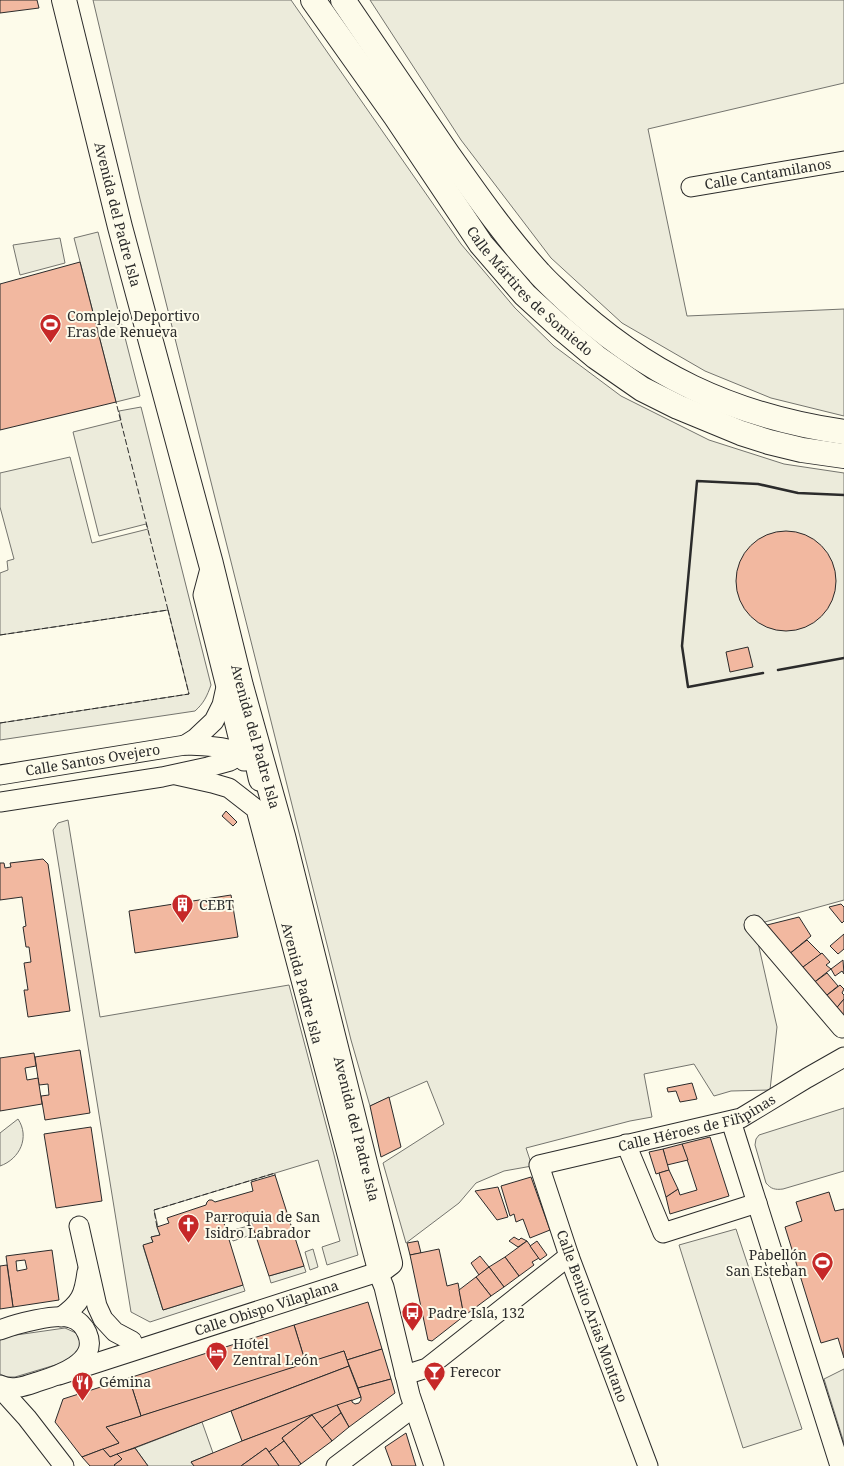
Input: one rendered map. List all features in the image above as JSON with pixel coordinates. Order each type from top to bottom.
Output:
[{"type":"main road","name":"Avenida del Padre Isla","points":[[64,0],[123,236],[211,564],[233,686],[283,836],[390,1263],[378,1272]]},
{"type":"main road","name":"Calle Mártires de Somiedo","points":[[312,0],[396,117],[481,244],[525,295],[566,332],[596,357],[642,389],[678,407],[741,433],[769,442],[802,450],[844,456]]},
{"type":"main road","name":"Calle Mártires de Somiedo","points":[[343,0],[498,224],[539,274],[585,317],[617,342],[687,386],[754,412],[816,428],[844,432]]},
{"type":"street","name":"Calle Cantamilanos","points":[[691,188],[844,161]]},
{"type":"street","name":"Calle Santos Ovejero","points":[[184,745],[196,738],[214,721],[233,686]]},
{"type":"street","points":[[233,686],[248,742],[242,754],[255,765],[268,818],[283,836]]},
{"type":"street","name":"Calle Santos Ovejero","points":[[0,775],[184,745],[212,747],[242,754]]},
{"type":"street","name":"Calle Santos Ovejero","points":[[0,802],[176,775],[215,766],[230,761],[242,754]]},
{"type":"street","name":"Avenida Padre Isla","points":[[242,754],[252,806],[378,1272]]},
{"type":"street","name":"Calle Santos Ovejero","points":[[176,775],[229,788],[252,806]]},
{"type":"street","points":[[754,925],[843,1027]]},
{"type":"street","name":"Calle Héroes de Filipinas","points":[[540,1165],[741,1118],[844,1057]]},
{"type":"street","points":[[731,1121],[840,1466]]},
{"type":"street","points":[[626,1144],[663,1233],[757,1203]]},
{"type":"street","name":"Calle Benito Arias Montano","points":[[540,1165],[569,1256],[648,1466]]},
{"type":"street","points":[[79,1226],[87,1265],[103,1319],[115,1332],[132,1341]]},
{"type":"street","points":[[405,1375],[427,1368],[569,1256]]},
{"type":"street","points":[[6,1326],[62,1317],[79,1301],[84,1289],[87,1265]]},
{"type":"street","points":[[378,1272],[384,1286],[410,1395],[434,1466]]},
{"type":"street","name":"Calle Obispo Vilaplana","points":[[0,1387],[13,1388],[59,1376],[378,1272]]},
{"type":"street","name":"Calle Obispo Vilaplana","points":[[62,1317],[70,1318],[85,1328],[110,1336],[154,1344]]},
{"type":"street","name":"Calle Obispo Vilaplana","points":[[59,1376],[82,1361],[87,1354],[89,1345],[85,1328]]},
{"type":"street","points":[[0,1387],[64,1466]]},
{"type":"street","points":[[336,1466],[414,1407]]},
{"type":"shaded area","points":[[93,0],[291,0],[461,244],[515,308],[554,346],[621,396],[709,440],[784,464],[844,473],[844,900],[754,925],[777,1027],[770,1090],[731,1091],[714,1096],[694,1064],[644,1074],[652,1117],[526,1148],[532,1166],[504,1171],[476,1183],[459,1203],[406,1243],[383,1163],[444,1124],[427,1081],[370,1106],[351,1040],[140,199]]},
{"type":"shaded area","points":[[370,0],[844,0],[844,83],[648,129],[687,316],[844,309],[844,416],[771,398],[705,371],[622,323],[551,258],[461,140]]},
{"type":"shaded area","points":[[98,232],[140,396],[116,402],[74,238]]},
{"type":"shaded area","points":[[60,238],[65,263],[20,275],[13,245]]},
{"type":"shaded area","points":[[141,407],[211,685],[208,693],[195,711],[0,740],[0,723],[189,694],[168,610],[0,635],[0,573],[8,570],[7,561],[14,559],[0,507],[0,473],[70,457],[92,543],[148,529],[146,524],[99,536],[73,432],[121,420],[119,411]]},
{"type":"shaded area","points":[[68,820],[100,1017],[289,985],[334,1155],[358,1255],[327,1265],[322,1247],[340,1241],[318,1160],[154,1210],[160,1235],[151,1237],[153,1242],[143,1246],[163,1310],[243,1285],[245,1291],[150,1322],[131,1312],[53,830],[58,823]]},
{"type":"shaded area","points":[[844,1108],[844,1171],[783,1189],[773,1189],[766,1183],[755,1145],[759,1135]]},
{"type":"shaded area","points":[[18,1119],[23,1133],[21,1147],[13,1158],[0,1166],[0,1133]]},
{"type":"shaded area","points":[[248,1226],[251,1235],[233,1241],[230,1231]]},
{"type":"shaded area","points":[[736,1229],[802,1429],[743,1448],[679,1245]]},
{"type":"shaded area","points":[[313,1249],[318,1267],[310,1270],[305,1252]]},
{"type":"shaded area","points":[[304,1266],[306,1272],[271,1283],[269,1276]]},
{"type":"shaded area","points":[[65,1328],[76,1333],[82,1344],[72,1360],[15,1377],[6,1377],[0,1374],[0,1340],[9,1336]]},
{"type":"shaded area","points":[[844,1369],[844,1443],[824,1379]]},
{"type":"shaded area","points":[[202,1422],[213,1453],[191,1462],[194,1466],[148,1466],[135,1448]]},
{"type":"building","points":[[0,0],[37,0],[39,8],[0,13]]},
{"type":"building","name":"Complejo Deportivo Eras de Renueva","points":[[80,262],[116,402],[0,430],[0,284]]},
{"type":"building","points":[[786,531],[805,535],[821,546],[832,562],[836,581],[832,600],[821,616],[805,627],[786,631],[767,627],[751,616],[740,600],[736,581],[740,562],[751,546],[767,535]]},
{"type":"building","points":[[748,647],[753,667],[730,672],[726,652]]},
{"type":"building","points":[[226,811],[237,822],[233,826],[222,816]]},
{"type":"building","points":[[43,859],[48,864],[70,1011],[28,1017],[24,990],[28,990],[24,963],[31,962],[29,947],[26,947],[23,927],[26,926],[22,897],[0,900],[0,863],[4,863],[5,868],[11,867],[10,863]]},
{"type":"building","name":"CEBT","points":[[231,895],[238,937],[135,953],[129,911]]},
{"type":"building","points":[[841,904],[844,907],[844,921],[842,923],[829,907]]},
{"type":"building","points":[[799,917],[811,936],[788,955],[763,926]]},
{"type":"building","points":[[844,934],[844,949],[838,954],[830,946]]},
{"type":"building","points":[[807,940],[821,954],[799,970],[788,955]]},
{"type":"building","points":[[822,953],[830,962],[826,965],[831,969],[812,984],[799,970]]},
{"type":"building","points":[[843,960],[844,974],[842,971],[835,976],[831,969]]},
{"type":"building","points":[[827,973],[838,986],[822,999],[812,984]]},
{"type":"building","points":[[840,985],[844,989],[842,993],[844,999],[834,1011],[822,999]]},
{"type":"building","points":[[844,999],[844,1019],[834,1011]]},
{"type":"building","points":[[80,1050],[90,1113],[45,1120],[41,1096],[49,1095],[48,1084],[39,1085],[35,1057]]},
{"type":"building","points":[[34,1053],[36,1066],[25,1068],[27,1080],[38,1078],[42,1104],[0,1111],[0,1058]]},
{"type":"building","points":[[692,1083],[697,1099],[680,1102],[676,1091],[668,1092],[667,1088]]},
{"type":"building","points":[[389,1097],[401,1147],[381,1157],[370,1106]]},
{"type":"building","points":[[91,1127],[102,1201],[56,1208],[44,1134]]},
{"type":"building","points":[[710,1137],[729,1196],[670,1214],[666,1197],[678,1189],[680,1195],[697,1190],[682,1144]]},
{"type":"building","points":[[682,1144],[688,1160],[667,1165],[663,1149]]},
{"type":"building","points":[[663,1149],[669,1170],[656,1174],[649,1152]]},
{"type":"building","points":[[669,1170],[678,1189],[666,1197],[659,1173]]},
{"type":"building","name":"Parroquia de San Isidro Labrador","points":[[275,1175],[304,1266],[269,1276],[248,1212],[223,1220],[243,1285],[163,1310],[143,1245],[153,1242],[151,1237],[160,1235],[157,1227],[169,1223],[167,1218],[206,1205],[209,1200],[215,1202],[253,1191],[251,1182]]},
{"type":"building","points":[[531,1177],[550,1230],[530,1238],[523,1219],[516,1222],[514,1214],[510,1216],[501,1186]]},
{"type":"building","points":[[498,1187],[508,1217],[497,1220],[475,1191]]},
{"type":"building","name":"Pabellón San Esteban","points":[[829,1192],[835,1211],[844,1209],[844,1358],[838,1338],[821,1343],[785,1227],[802,1221],[796,1202]]},
{"type":"building","points":[[514,1237],[527,1241],[518,1247],[509,1241]]},
{"type":"building","points":[[418,1241],[421,1253],[410,1255],[407,1243]]},
{"type":"building","points":[[527,1241],[539,1258],[532,1262],[534,1265],[519,1276],[505,1257]]},
{"type":"building","points":[[537,1241],[547,1255],[540,1260],[530,1246]]},
{"type":"building","points":[[439,1249],[447,1286],[458,1283],[464,1316],[432,1341],[428,1340],[410,1255]]},
{"type":"building","points":[[52,1250],[59,1300],[13,1307],[6,1256]],"holes":[[[25,1260],[27,1269],[17,1271],[16,1261]]]},
{"type":"building","points":[[480,1256],[489,1267],[479,1275],[471,1263]]},
{"type":"building","points":[[505,1257],[519,1276],[504,1287],[489,1267]]},
{"type":"building","points":[[7,1265],[13,1307],[0,1309],[0,1266]]},
{"type":"building","points":[[489,1267],[504,1287],[491,1296],[476,1277]]},
{"type":"building","points":[[476,1277],[491,1296],[464,1316],[459,1290]]},
{"type":"building","points":[[368,1302],[382,1349],[347,1360],[344,1351],[306,1364],[294,1325]]},
{"type":"building","name":"Hotel Zentral León","points":[[294,1325],[306,1364],[141,1416],[129,1378]]},
{"type":"building","points":[[382,1349],[391,1379],[358,1388],[347,1360]]},
{"type":"building","points":[[344,1351],[349,1366],[110,1457],[103,1449],[119,1443],[106,1427]]},
{"type":"building","points":[[349,1366],[361,1397],[242,1441],[231,1411]]},
{"type":"building","points":[[129,1378],[141,1416],[106,1427],[119,1443],[82,1457],[55,1422],[63,1399]]},
{"type":"building","points":[[391,1379],[395,1393],[349,1427],[337,1405],[352,1400],[355,1404],[359,1403],[361,1397],[358,1388]]},
{"type":"building","points":[[337,1405],[341,1413],[322,1428],[312,1415],[282,1438],[284,1441],[269,1452],[266,1448],[241,1466],[194,1466],[191,1462],[242,1441]]},
{"type":"building","points":[[341,1413],[349,1427],[332,1441],[322,1428]]},
{"type":"building","points":[[312,1415],[332,1441],[301,1464],[282,1438]]},
{"type":"building","points":[[406,1433],[416,1466],[392,1466],[385,1447]]},
{"type":"building","points":[[284,1441],[301,1464],[298,1466],[279,1466],[269,1452]]},
{"type":"building","points":[[135,1448],[148,1466],[114,1465],[122,1459],[117,1454]]},
{"type":"building","points":[[266,1448],[279,1466],[241,1466]]},
{"type":"building","points":[[103,1449],[110,1457],[117,1454],[122,1459],[115,1466],[90,1466],[82,1457]]},
{"type":"fence","points":[[0,635],[168,610],[116,402]]},
{"type":"fence","points":[[0,723],[189,694],[168,610]]},
{"type":"fence","points":[[157,1227],[154,1210],[275,1173],[275,1175]]},
{"type":"wall","points":[[763,673],[688,687],[682,646],[697,481],[758,484],[798,493],[844,495]]},
{"type":"wall","points":[[778,670],[844,658]]},
{"type":"place","name":"Complejo Deportivo Eras de Renueva","points":[[51,343]]},
{"type":"place","name":"CEBT","points":[[183,924]]},
{"type":"place","name":"Parroquia de San Isidro Labrador","points":[[189,1244]]},
{"type":"place","name":"Pabellón San Esteban","points":[[823,1282]]},
{"type":"place","name":"Padre Isla, 132","points":[[412,1332]]},
{"type":"place","name":"Hotel Zentral León","points":[[217,1371]]},
{"type":"place","name":"Ferecor","points":[[434,1391]]},
{"type":"place","name":"Gémina","points":[[83,1401]]}]
